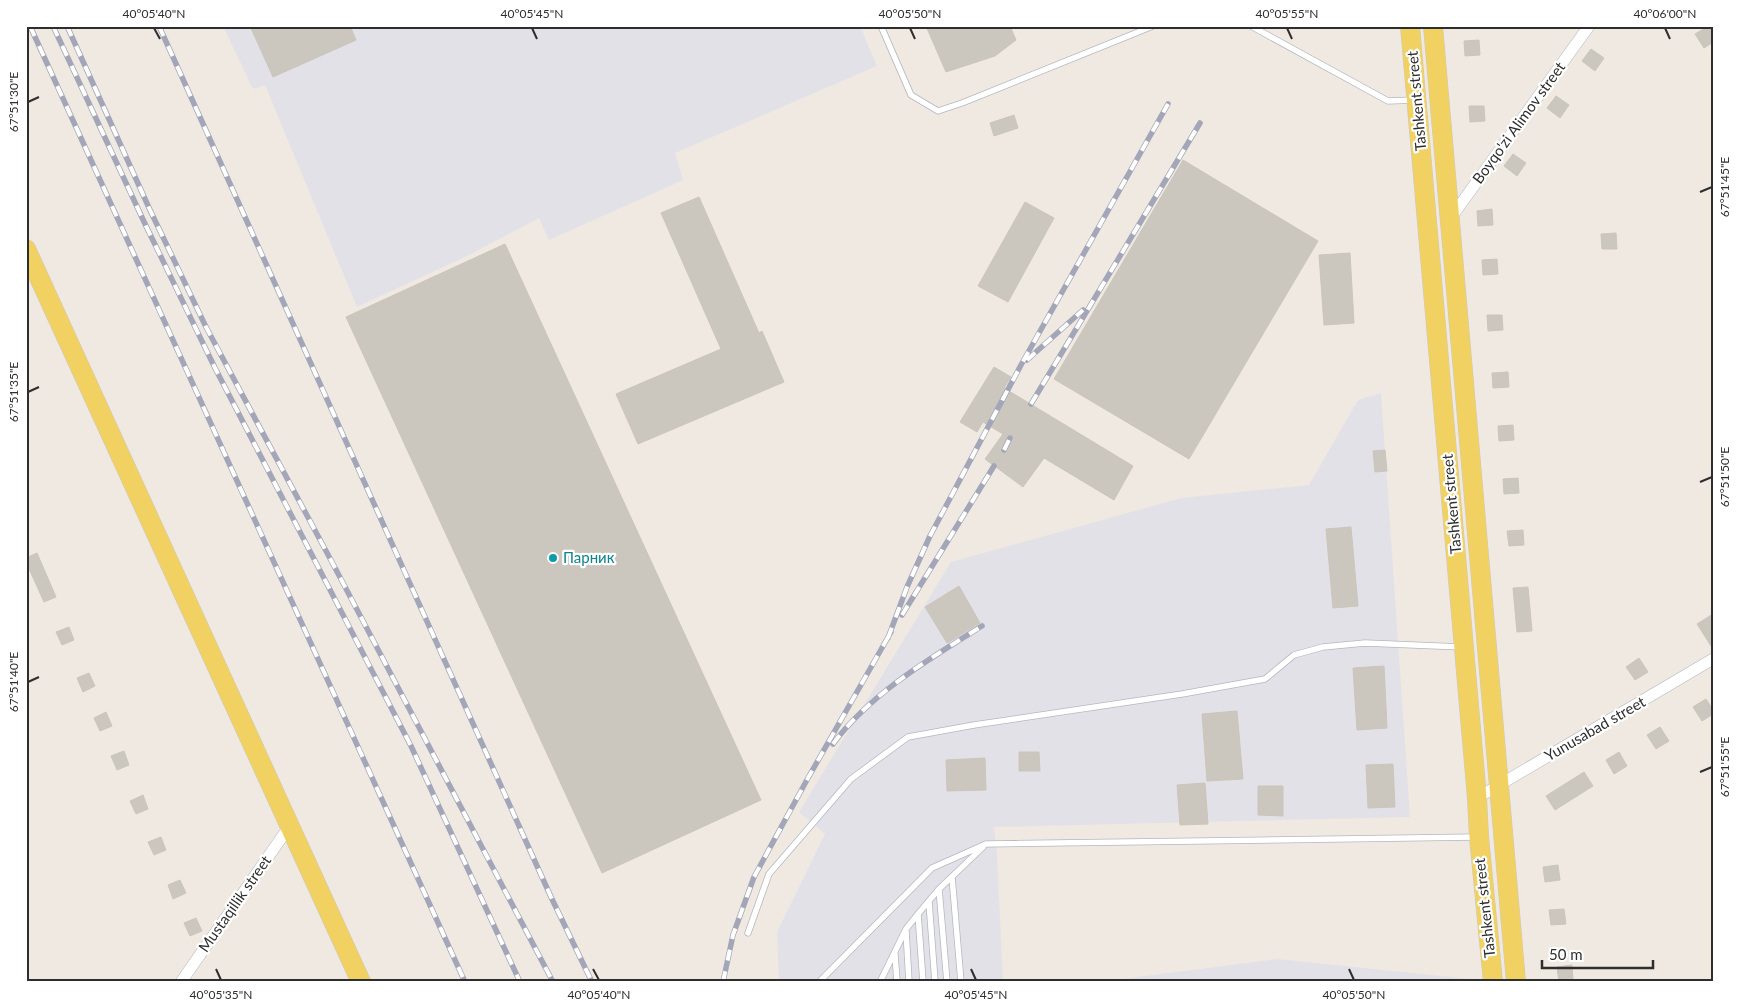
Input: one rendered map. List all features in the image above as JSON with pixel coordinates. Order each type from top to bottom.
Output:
[{"type":"main road","name":"Tashkent street","points":[[1410,26],[1493,982]]},
{"type":"main road","name":"Tashkent street","points":[[1433,26],[1516,982]]},
{"type":"main road","points":[[26,249],[361,982]]},
{"type":"street","name":"Boyqo'zi Alimov street","points":[[1449,220],[1589,26]]},
{"type":"street","name":"Yunusabad street","points":[[1477,798],[1713,659]]},
{"type":"street","name":"Mustaqillik street","points":[[181,982],[290,827]]},
{"type":"lane","points":[[881,26],[911,95],[938,111],[971,100],[1153,26]]},
{"type":"lane","points":[[1250,26],[1388,101],[1417,100]]},
{"type":"lane","points":[[748,933],[769,874],[851,779],[908,737],[1266,679],[1294,655],[1323,647],[1365,643],[1464,647]]},
{"type":"lane","points":[[819,982],[932,868],[986,844],[1479,837]]},
{"type":"lane","points":[[880,982],[906,929],[939,889],[986,844]]},
{"type":"lane","points":[[952,877],[961,982]]},
{"type":"lane","points":[[939,889],[947,982]]},
{"type":"lane","points":[[929,902],[935,982]]},
{"type":"lane","points":[[918,914],[923,982]]},
{"type":"lane","points":[[906,929],[910,982]]},
{"type":"lane","points":[[895,952],[897,982]]},
{"type":"lane","points":[[884,972],[885,982]]},
{"type":"shaded area","points":[[223,26],[860,26],[877,66],[675,153],[683,180],[549,240],[539,218],[467,256],[357,307],[265,85],[253,89]]},
{"type":"shaded area","points":[[1381,393],[1410,817],[994,827],[1003,982],[779,982],[777,932],[825,834],[799,812],[951,562],[1182,498],[1309,485],[1358,400]]},
{"type":"shaded area","points":[[1277,959],[1470,979],[1470,982],[1099,982]]},
{"type":"building","points":[[250,26],[350,26],[356,40],[273,77]]},
{"type":"building","points":[[926,26],[1010,26],[1016,40],[995,56],[946,72]]},
{"type":"building","points":[[1709,26],[1713,33],[1713,42],[1704,48],[1695,34]]},
{"type":"building","points":[[1479,40],[1480,55],[1465,56],[1464,41]]},
{"type":"building","points":[[1591,49],[1604,58],[1595,71],[1582,61]]},
{"type":"building","points":[[1556,96],[1569,105],[1560,118],[1547,108]]},
{"type":"building","points":[[1469,106],[1484,106],[1485,121],[1470,122]]},
{"type":"building","points":[[1014,115],[1018,128],[994,136],[990,123]]},
{"type":"building","points":[[1513,154],[1526,163],[1517,176],[1504,166]]},
{"type":"building","points":[[1183,160],[1318,241],[1189,459],[1054,379]]},
{"type":"building","points":[[699,197],[759,333],[762,331],[784,382],[638,444],[616,394],[721,349],[661,213]]},
{"type":"building","points":[[1025,202],[1054,218],[1008,302],[978,286]]},
{"type":"building","points":[[1492,209],[1493,225],[1478,226],[1477,211]]},
{"type":"building","points":[[1616,233],[1617,249],[1602,249],[1601,234]]},
{"type":"building","name":"Парник","points":[[505,244],[761,800],[602,873],[346,317]]},
{"type":"building","points":[[1350,253],[1354,323],[1324,325],[1319,255]]},
{"type":"building","points":[[1497,259],[1498,274],[1483,275],[1482,260]]},
{"type":"building","points":[[1487,315],[1502,315],[1503,330],[1488,331]]},
{"type":"building","points":[[994,367],[1011,377],[1004,388],[1133,466],[1114,500],[1044,458],[1023,487],[985,459],[1003,434],[983,422],[977,432],[960,422]]},
{"type":"building","points":[[1508,372],[1509,387],[1493,388],[1492,373]]},
{"type":"building","points":[[1513,425],[1514,440],[1499,441],[1498,426]]},
{"type":"building","points":[[1385,450],[1387,471],[1375,472],[1373,451]]},
{"type":"building","points":[[1518,478],[1519,493],[1504,494],[1503,479]]},
{"type":"building","points":[[1351,527],[1358,606],[1333,608],[1326,529]]},
{"type":"building","points":[[1523,530],[1524,545],[1509,546],[1507,531]]},
{"type":"building","points":[[37,553],[56,597],[44,602],[26,562],[26,558]]},
{"type":"building","points":[[959,586],[980,623],[947,643],[925,607]]},
{"type":"building","points":[[1528,587],[1532,631],[1517,632],[1513,588]]},
{"type":"building","points":[[1713,614],[1713,649],[1697,624]]},
{"type":"building","points":[[69,627],[74,640],[62,645],[56,632]]},
{"type":"building","points":[[1639,658],[1648,672],[1635,680],[1626,667]]},
{"type":"building","points":[[1384,666],[1387,728],[1357,730],[1353,668]]},
{"type":"building","points":[[89,673],[95,686],[83,692],[77,678]]},
{"type":"building","points":[[1706,699],[1713,710],[1713,714],[1702,721],[1693,707]]},
{"type":"building","points":[[1237,711],[1243,779],[1207,781],[1202,714]]},
{"type":"building","points":[[106,712],[112,726],[100,731],[94,718]]},
{"type":"building","points":[[1660,727],[1669,741],[1656,749],[1647,735]]},
{"type":"building","points":[[124,751],[129,765],[117,770],[111,756]]},
{"type":"building","points":[[1019,752],[1039,752],[1040,771],[1019,771]]},
{"type":"building","points":[[1619,752],[1627,766],[1614,774],[1606,760]]},
{"type":"building","points":[[985,758],[986,790],[947,791],[946,760]]},
{"type":"building","points":[[1393,764],[1395,807],[1368,808],[1366,765]]},
{"type":"building","points":[[1584,772],[1593,786],[1555,810],[1546,796]]},
{"type":"building","points":[[1205,783],[1208,824],[1180,825],[1177,785]]},
{"type":"building","points":[[1258,786],[1283,786],[1283,816],[1258,815]]},
{"type":"building","points":[[143,795],[148,809],[136,814],[130,801]]},
{"type":"building","points":[[161,837],[166,850],[154,855],[148,842]]},
{"type":"building","points":[[1558,865],[1560,880],[1545,882],[1543,867]]},
{"type":"building","points":[[180,880],[186,893],[173,899],[168,885]]},
{"type":"building","points":[[1564,909],[1566,924],[1551,925],[1549,910]]},
{"type":"building","points":[[196,918],[202,931],[190,936],[184,923]]},
{"type":"building","points":[[1572,965],[1573,980],[1559,982],[1557,967]]},
{"type":"railway","points":[[30,26],[465,982]]},
{"type":"railway","points":[[53,26],[146,226],[215,368],[411,746],[520,982]]},
{"type":"railway","points":[[67,26],[150,210],[206,327],[553,982]]},
{"type":"railway","points":[[159,26],[551,897],[592,982]]},
{"type":"railway","points":[[888,638],[907,587],[930,536],[1021,365],[1168,104]]},
{"type":"railway","points":[[1031,404],[1200,123]]},
{"type":"railway","points":[[1027,360],[1083,310]]},
{"type":"railway","points":[[1004,450],[1010,438]]},
{"type":"railway","points":[[902,615],[994,466]]},
{"type":"railway","points":[[833,744],[864,709],[882,693],[921,665],[982,626]]},
{"type":"railway","points":[[723,982],[733,935],[754,877],[891,632]]},
{"type":"place","name":"Парник","points":[[553,558]]}]
